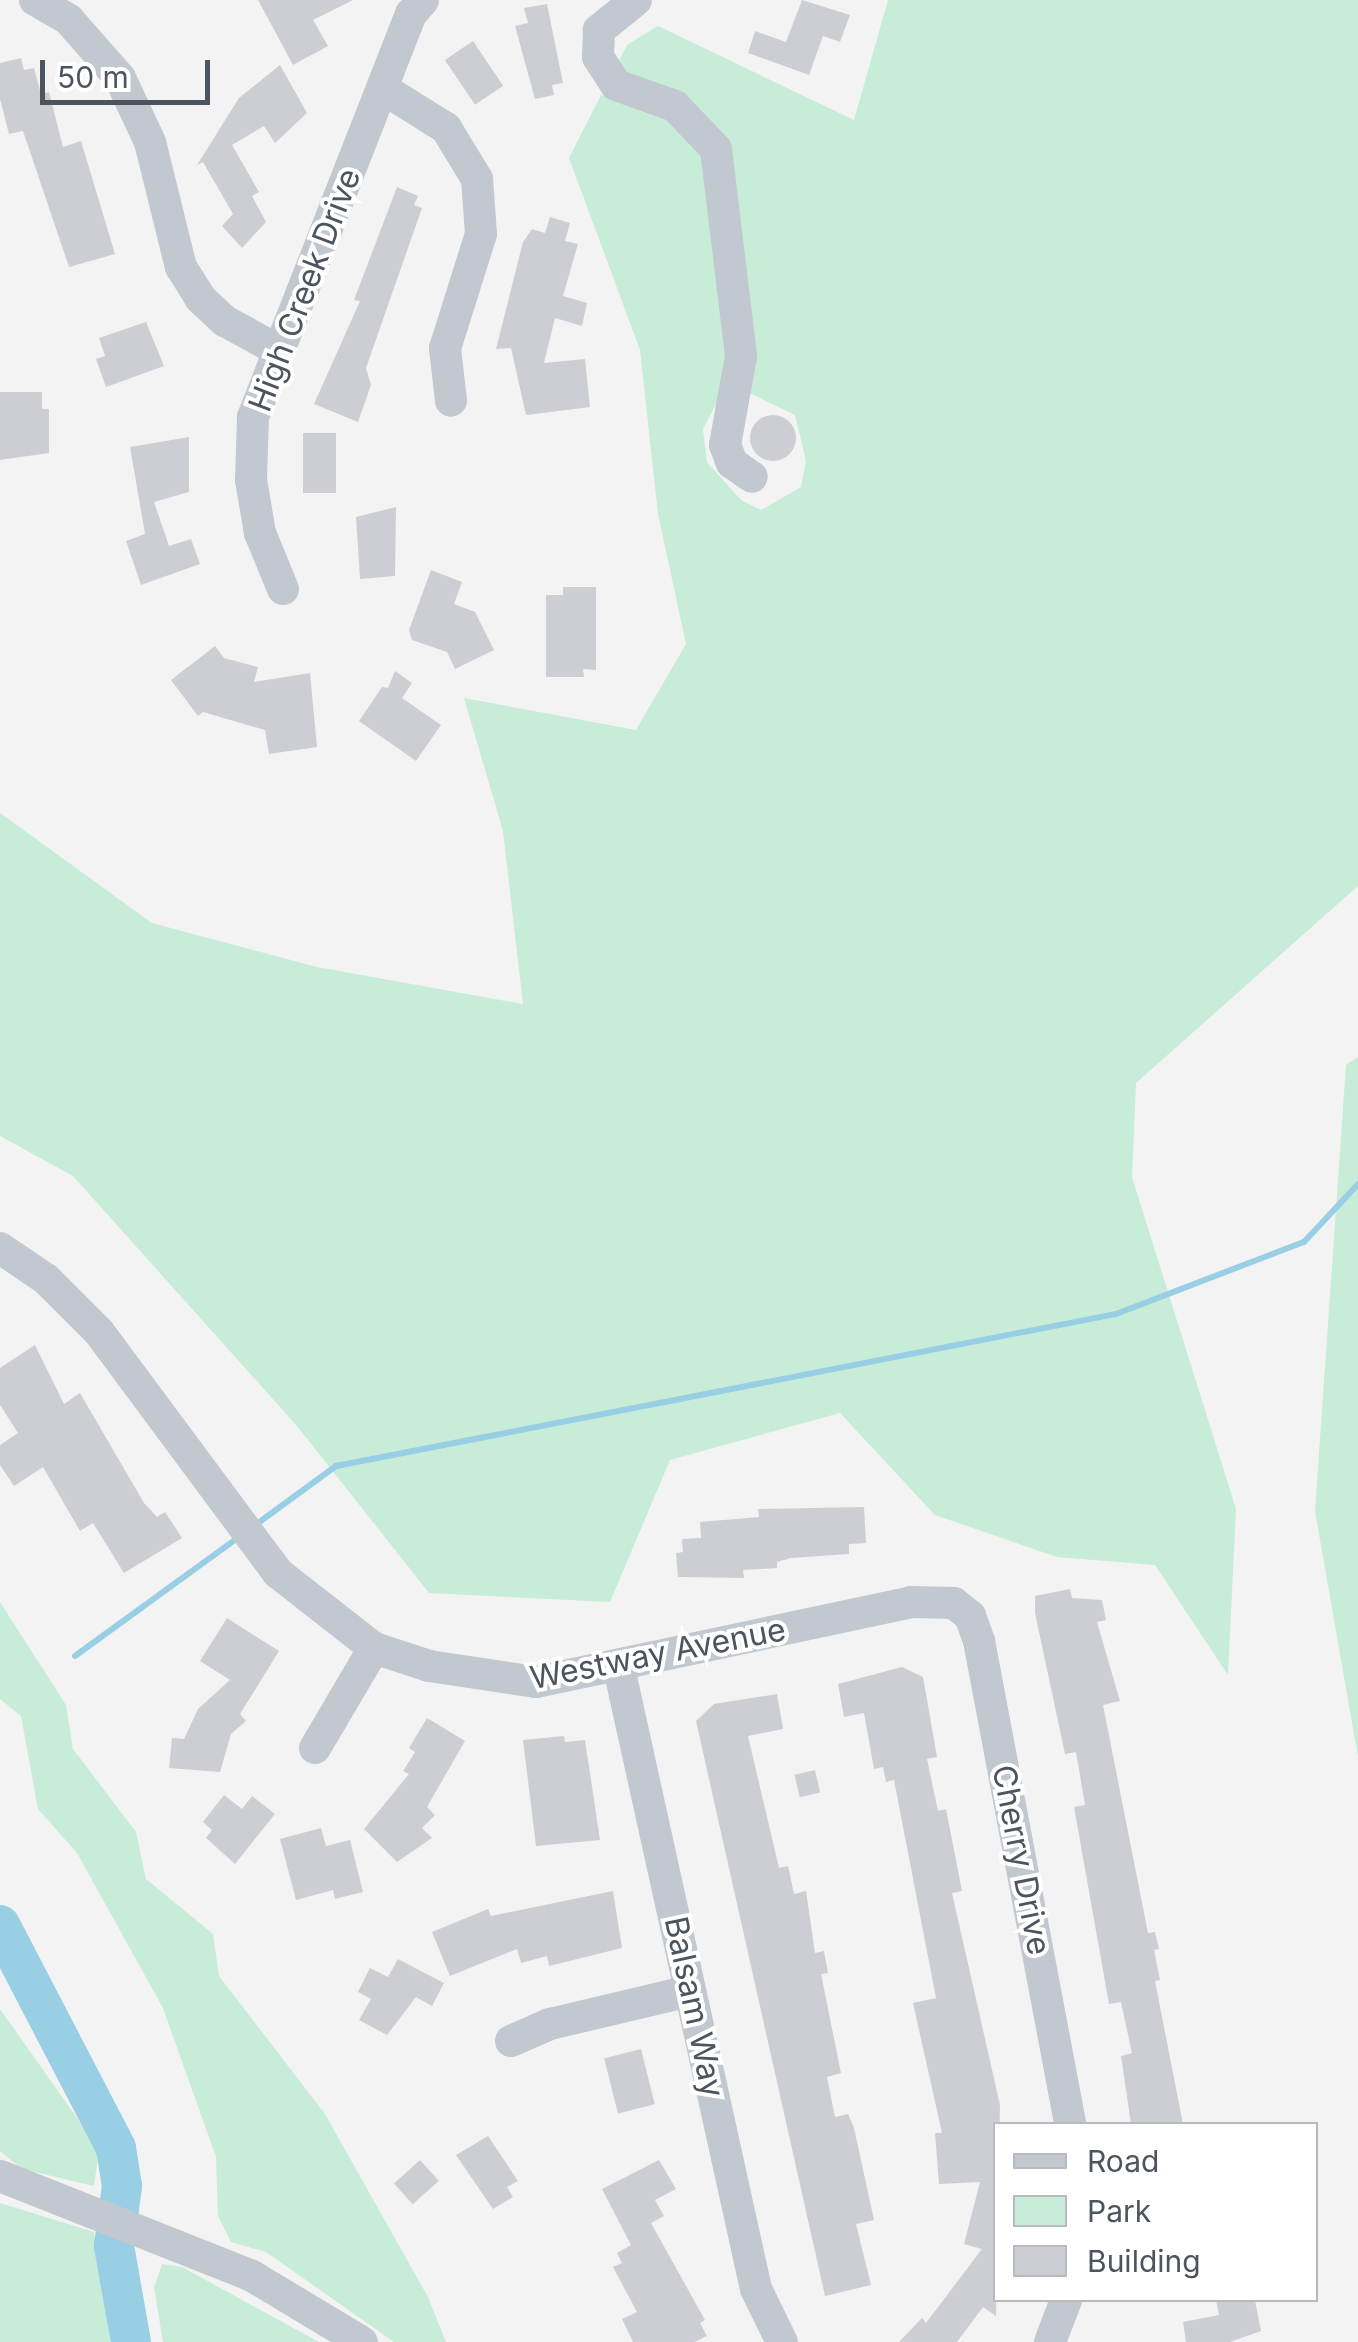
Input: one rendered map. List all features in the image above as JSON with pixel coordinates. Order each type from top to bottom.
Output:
[{"type":"street","points":[[35,0],[92,43],[129,94],[150,142],[181,267],[200,298],[225,321],[276,349]]},
{"type":"street","name":"High Creek Drive","points":[[283,589],[260,533],[250,480],[254,417],[276,349],[385,90],[411,14],[423,0]]},
{"type":"street","points":[[636,0],[599,30],[598,57],[616,85],[675,106],[716,149],[741,356],[725,444],[732,463],[752,477]]},
{"type":"street","points":[[385,90],[446,128],[478,179],[481,234],[445,348],[451,402]]},
{"type":"street","name":"Westway Avenue","points":[[0,1248],[46,1279],[99,1332],[278,1573],[374,1648],[497,1680],[536,1682],[620,1668],[923,1600],[954,1603]]},
{"type":"street","name":"Cherry Drive","points":[[954,1603],[970,1616],[980,1642],[1070,2122]]},
{"type":"street","points":[[314,1748],[374,1648]]},
{"type":"street","name":"Balsam Way","points":[[620,1668],[756,2288],[782,2342]]},
{"type":"street","points":[[511,2041],[550,2024],[690,1991]]},
{"type":"street","points":[[0,2176],[252,2276],[362,2342]]},
{"type":"street","points":[[1050,2342],[1065,2302]]},
{"type":"green space","points":[[888,0],[1358,0],[1358,886],[1136,1083],[1132,1177],[1236,1509],[1228,1675],[1155,1565],[1057,1557],[935,1515],[840,1413],[670,1460],[610,1602],[429,1593],[297,1426],[73,1176],[0,1136],[0,813],[152,923],[317,967],[523,1004],[503,831],[464,698],[636,730],[686,644],[658,514],[640,350],[569,158],[601,95],[664,114],[712,162],[731,376],[703,429],[707,462],[741,500],[761,510],[801,487],[806,461],[795,415],[745,391],[735,177],[643,82],[616,67],[627,45],[658,26],[854,120]]},
{"type":"green space","points":[[1358,1057],[1358,1757],[1315,1511],[1346,1065]]},
{"type":"green space","points":[[0,1602],[66,1705],[73,1749],[136,1832],[146,1879],[213,1934],[219,1976],[325,2114],[428,2297],[446,2342],[394,2342],[266,2252],[231,2242],[218,2216],[216,2157],[163,2008],[77,1853],[38,1809],[21,1716],[0,1699]]},
{"type":"green space","points":[[0,2009],[99,2149],[94,2186],[22,2169],[0,2151]]},
{"type":"green space","points":[[0,2203],[94,2232],[110,2342],[0,2342]]},
{"type":"green space","points":[[162,2264],[182,2267],[319,2342],[163,2342],[154,2287]]},
{"type":"building","points":[[258,0],[353,0],[313,20],[328,46],[293,65]]},
{"type":"building","points":[[802,0],[850,15],[840,42],[823,36],[809,75],[748,53],[755,31],[786,42]]},
{"type":"building","points":[[547,4],[563,83],[552,85],[554,95],[535,99],[515,26],[528,23],[524,8]]},
{"type":"building","points":[[473,41],[503,86],[475,105],[445,60]]},
{"type":"building","points":[[21,58],[24,70],[34,68],[41,94],[49,92],[63,147],[81,141],[115,254],[69,267],[23,131],[9,134],[0,99],[0,63]]},
{"type":"building","points":[[280,65],[307,113],[275,143],[264,126],[232,145],[259,192],[252,196],[266,222],[242,248],[222,226],[233,214],[203,162],[197,165],[239,98]]},
{"type":"building","points":[[397,187],[418,196],[414,205],[422,208],[366,368],[371,385],[358,422],[314,404],[360,301],[354,300]]},
{"type":"building","points":[[550,217],[570,223],[565,241],[578,244],[563,296],[587,303],[582,326],[555,318],[544,363],[585,359],[590,407],[526,415],[511,348],[496,349],[523,242],[532,229],[545,233]]},
{"type":"building","points":[[146,322],[164,366],[106,387],[96,359],[105,356],[99,338]]},
{"type":"building","points":[[0,392],[42,392],[42,409],[49,409],[49,453],[0,460]]},
{"type":"building","points":[[773,415],[789,422],[796,438],[789,454],[773,461],[757,454],[750,438],[757,422]]},
{"type":"building","points":[[303,433],[336,433],[336,493],[303,493]]},
{"type":"building","points":[[189,437],[189,492],[154,502],[169,546],[191,539],[200,564],[141,585],[126,541],[145,534],[130,447]]},
{"type":"building","points":[[396,507],[395,576],[360,579],[356,517]]},
{"type":"building","points":[[431,570],[462,582],[454,604],[475,612],[494,650],[455,669],[447,652],[412,640],[409,630]]},
{"type":"building","points":[[563,587],[596,587],[596,670],[583,669],[584,677],[546,677],[546,595],[563,595]]},
{"type":"building","points":[[215,646],[224,658],[258,667],[254,682],[310,673],[317,747],[269,754],[265,730],[203,712],[198,716],[171,680]]},
{"type":"building","points":[[395,671],[412,683],[402,698],[441,725],[416,761],[359,721],[382,687],[388,688]]},
{"type":"building","points":[[35,1345],[64,1404],[80,1393],[144,1503],[157,1517],[165,1512],[182,1538],[124,1573],[93,1523],[80,1531],[43,1467],[14,1486],[0,1465],[0,1445],[18,1433],[0,1405],[0,1368]]},
{"type":"building","points":[[864,1507],[866,1543],[849,1544],[849,1554],[791,1558],[777,1562],[777,1568],[743,1570],[744,1578],[678,1577],[676,1553],[683,1552],[682,1539],[701,1538],[700,1522],[759,1517],[758,1509]]},
{"type":"building","points":[[1070,1589],[1072,1598],[1102,1600],[1106,1620],[1097,1622],[1120,1701],[1103,1705],[1148,1933],[1155,1932],[1159,1949],[1154,1950],[1160,1980],[1155,1981],[1183,2122],[1131,2122],[1121,2056],[1132,2053],[1121,2002],[1109,2004],[1074,1807],[1085,1805],[1076,1752],[1065,1754],[1035,1613],[1035,1596]]},
{"type":"building","points":[[227,1618],[279,1651],[240,1714],[246,1721],[231,1734],[220,1772],[169,1768],[172,1738],[184,1739],[198,1709],[230,1680],[200,1661]]},
{"type":"building","points":[[902,1667],[923,1677],[937,1757],[927,1759],[938,1811],[946,1809],[962,1891],[952,1893],[1000,2105],[1000,2122],[993,2122],[996,2316],[983,2307],[957,2342],[899,2342],[922,2318],[926,2323],[982,2249],[964,2244],[980,2182],[939,2184],[935,2133],[942,2133],[913,2003],[936,1998],[894,1780],[886,1782],[883,1767],[874,1769],[864,1713],[844,1717],[838,1684]]},
{"type":"building","points":[[777,1694],[783,1729],[748,1736],[779,1868],[788,1866],[794,1894],[806,1891],[815,1953],[824,1951],[828,1973],[821,1974],[841,2073],[827,2077],[835,2117],[848,2114],[854,2128],[874,2220],[856,2224],[871,2285],[825,2296],[696,1721],[714,1704]]},
{"type":"building","points":[[427,1718],[465,1741],[427,1807],[435,1815],[422,1828],[432,1838],[397,1862],[364,1829],[409,1774],[403,1771],[415,1752],[409,1748]]},
{"type":"building","points":[[564,1736],[565,1742],[585,1740],[600,1840],[536,1846],[523,1740]]},
{"type":"building","points":[[815,1770],[820,1792],[800,1797],[795,1775]]},
{"type":"building","points":[[224,1795],[242,1809],[252,1796],[275,1814],[235,1864],[206,1838],[212,1830],[203,1822]]},
{"type":"building","points":[[321,1828],[326,1846],[350,1840],[363,1892],[335,1899],[333,1890],[296,1900],[280,1839]]},
{"type":"building","points":[[613,1891],[622,1948],[549,1966],[547,1956],[521,1963],[517,1949],[450,1976],[432,1932],[488,1909],[491,1916]]},
{"type":"building","points":[[398,1959],[444,1983],[432,2006],[416,1997],[387,2035],[359,2020],[371,1999],[358,1992],[370,1968],[388,1977]]},
{"type":"building","points":[[641,2049],[655,2104],[618,2113],[604,2058]]},
{"type":"building","points":[[488,2136],[518,2181],[507,2187],[513,2197],[493,2209],[456,2155]]},
{"type":"building","points":[[420,2160],[439,2181],[413,2204],[394,2183]]},
{"type":"building","points":[[659,2160],[676,2189],[655,2200],[664,2216],[651,2223],[705,2320],[700,2323],[707,2336],[695,2342],[633,2342],[622,2319],[637,2312],[613,2267],[622,2263],[617,2253],[631,2245],[602,2189]]},
{"type":"building","points":[[1216,2302],[1255,2302],[1261,2331],[1230,2342],[1186,2342],[1183,2322],[1219,2315]]},
{"type":"waterway","points":[[254,1526],[336,1466],[1116,1314],[1304,1242],[1358,1184]]},
{"type":"waterway","points":[[75,1656],[240,1536]]},
{"type":"waterway","points":[[0,1925],[116,2148],[122,2186],[114,2246],[131,2342]]}]
